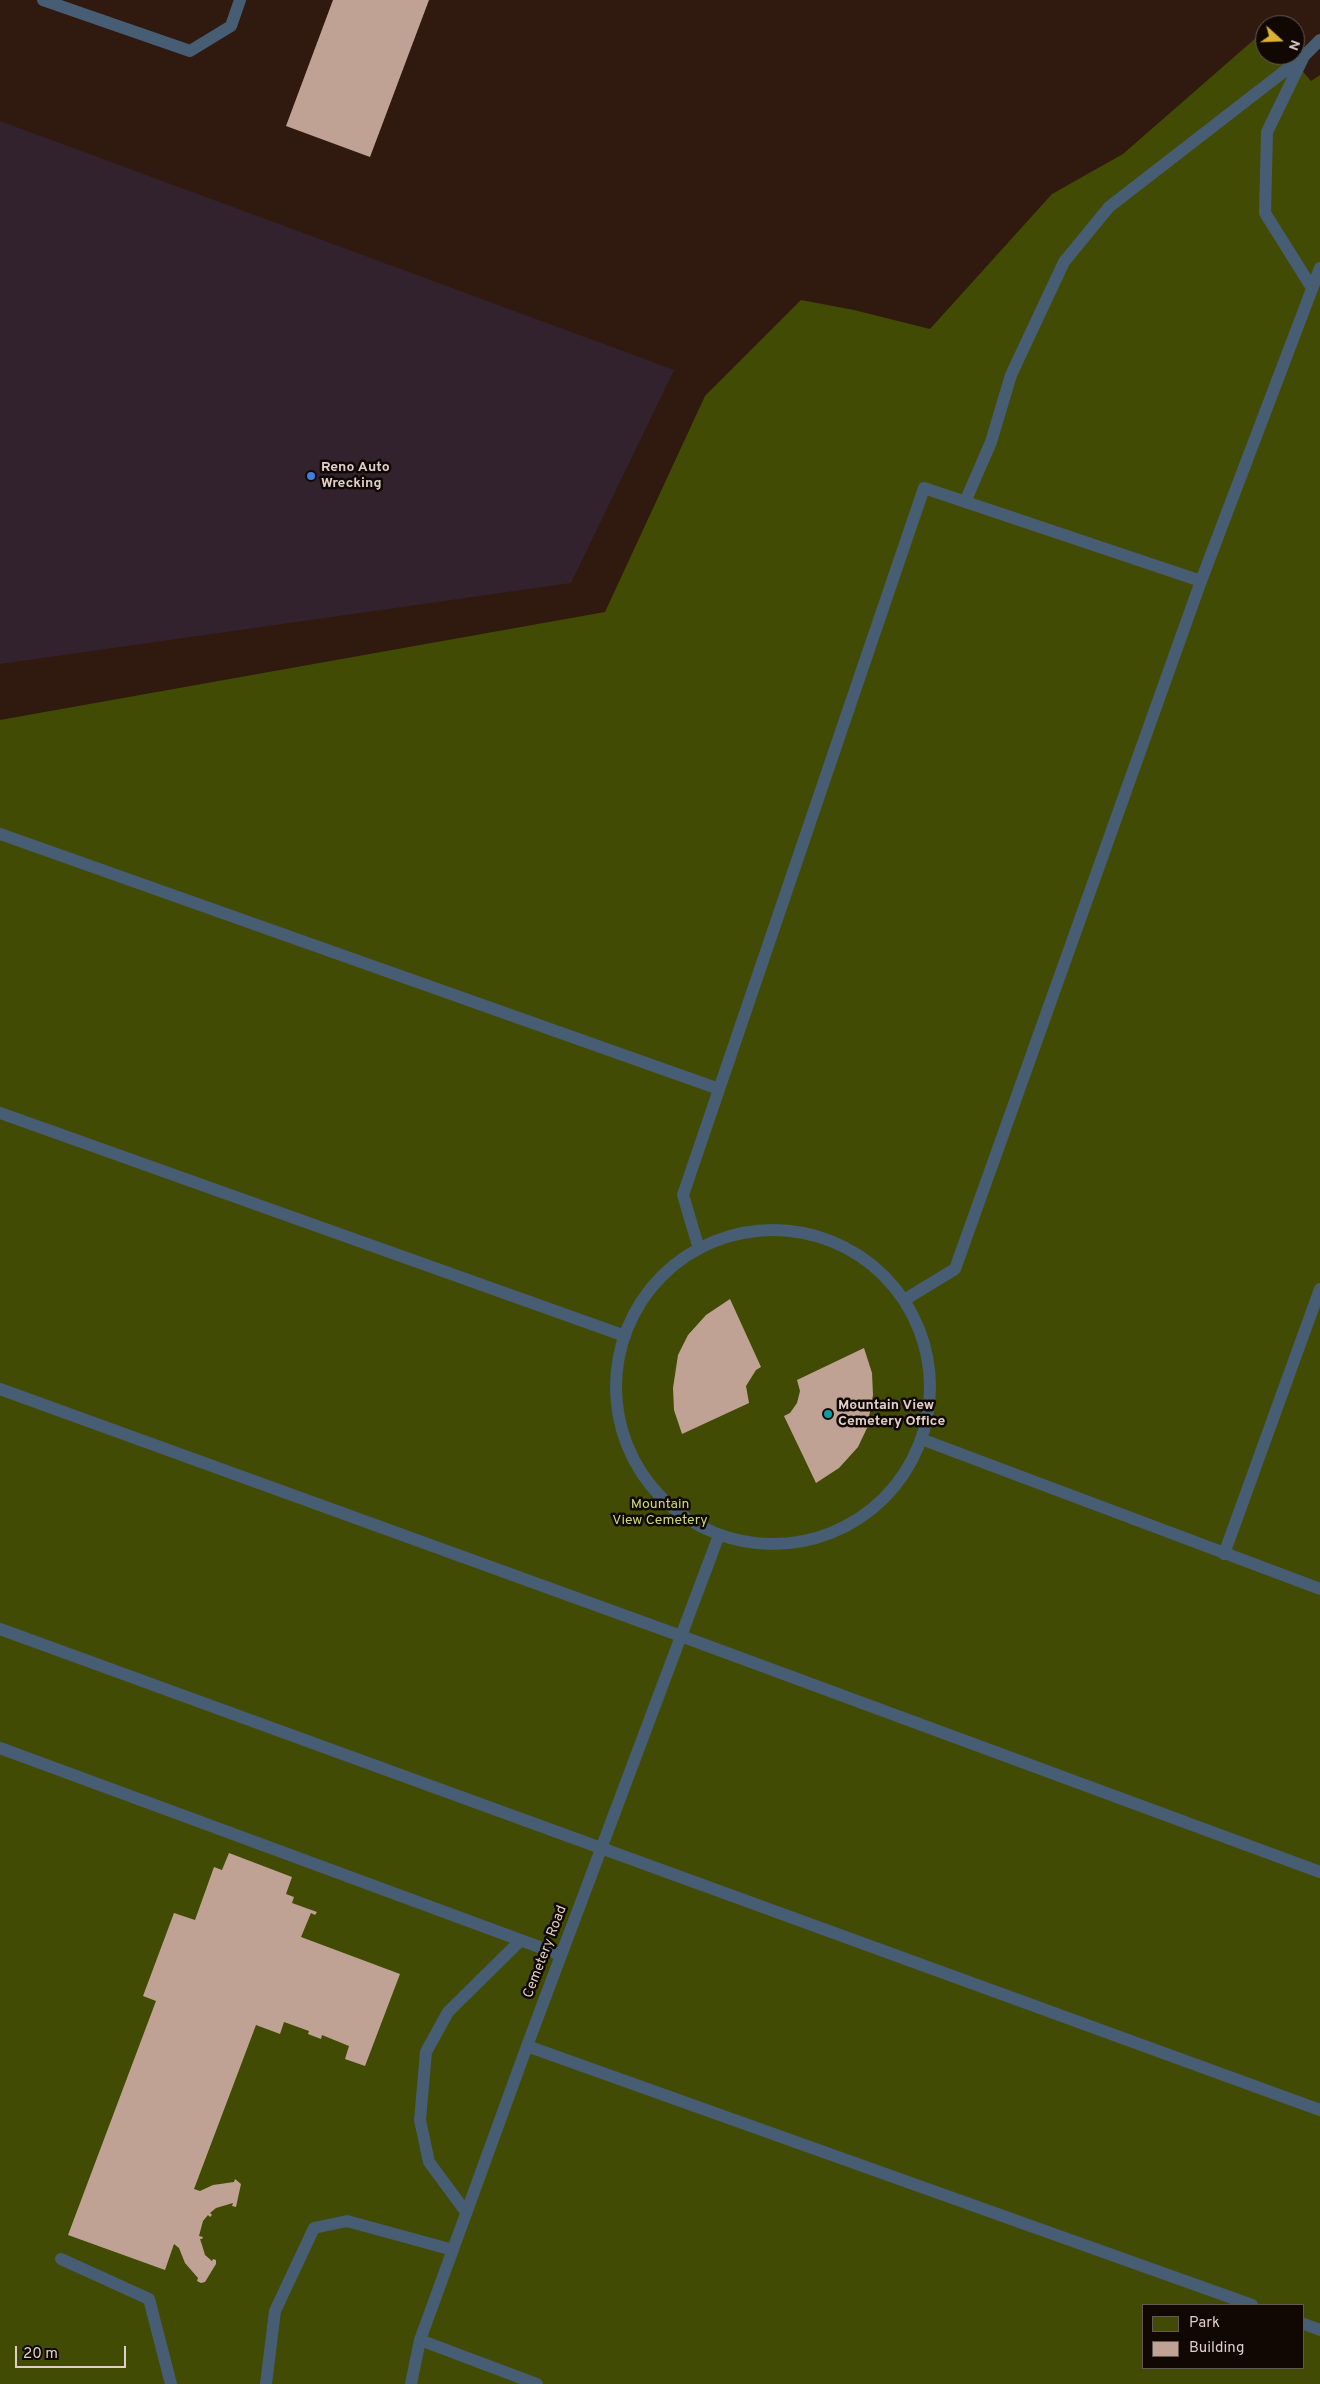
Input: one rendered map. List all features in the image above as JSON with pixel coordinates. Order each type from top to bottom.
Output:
[{"type":"lane","points":[[43,0],[190,51],[231,26],[240,0]]},
{"type":"lane","points":[[1305,55],[1320,40]]},
{"type":"lane","points":[[965,502],[991,442],[1011,375],[1064,262],[1108,207],[1292,65]]},
{"type":"lane","points":[[1300,65],[1267,132],[1265,213],[1312,288]]},
{"type":"lane","points":[[904,1300],[955,1269],[1201,581],[1320,268]]},
{"type":"lane","points":[[699,1249],[683,1195],[924,488],[1201,581]]},
{"type":"lane","points":[[0,834],[719,1089]]},
{"type":"lane","points":[[0,1113],[625,1336]]},
{"type":"lane","points":[[783,1230],[811,1235],[838,1244],[864,1259],[885,1278],[904,1300],[918,1326],[926,1353],[930,1382],[928,1411],[921,1439],[909,1465],[892,1489],[872,1510],[847,1526],[821,1537],[793,1544],[764,1544],[735,1540],[719,1535],[683,1516],[661,1498],[643,1475],[629,1449],[620,1422],[616,1393],[618,1364],[625,1336],[637,1309],[654,1286],[675,1266],[699,1249],[725,1238],[753,1232],[783,1230]]},
{"type":"lane","points":[[1224,1554],[1320,1288]]},
{"type":"lane","points":[[0,1389],[681,1636],[1320,1872]]},
{"type":"lane","points":[[921,1439],[1320,1590]]},
{"type":"lane","name":"Cemetery Road","points":[[411,2384],[420,2340],[466,2212],[719,1535]]},
{"type":"lane","points":[[0,1629],[1320,2110]]},
{"type":"lane","points":[[0,1748],[561,1955]]},
{"type":"lane","points":[[466,2212],[428,2162],[420,2120],[426,2052],[448,2012],[520,1941]]},
{"type":"lane","points":[[527,2046],[1249,2304]]},
{"type":"lane","points":[[266,2384],[275,2311],[314,2228],[347,2221],[453,2250]]},
{"type":"lane","points":[[61,2259],[149,2299],[170,2384]]},
{"type":"lane","points":[[1305,2324],[1320,2330]]},
{"type":"lane","points":[[420,2340],[537,2384]]},
{"type":"shaded area","name":"Reno Auto Wrecking","points":[[0,121],[674,370],[571,583],[0,664]]},
{"type":"green space","name":"Mountain View Cemetery","points":[[1255,39],[1255,65],[1297,65],[1311,81],[1320,75],[1320,2384],[0,2384],[0,720],[605,612],[705,396],[801,300],[854,310],[930,329],[1052,194],[1123,154]]},
{"type":"building","points":[[333,0],[429,0],[370,157],[286,126]]},
{"type":"building","points":[[730,1299],[761,1367],[756,1370],[746,1386],[749,1403],[682,1434],[674,1410],[673,1388],[678,1355],[688,1335],[706,1315]]},
{"type":"building","name":"Mountain View Cemetery Office","points":[[864,1348],[872,1373],[873,1395],[867,1428],[858,1447],[839,1468],[816,1483],[784,1416],[790,1413],[797,1403],[800,1391],[797,1380]]},
{"type":"building","points":[[229,1853],[292,1877],[286,1894],[294,1897],[292,1903],[317,1912],[315,1915],[311,1913],[301,1937],[400,1974],[365,2066],[345,2059],[349,2046],[322,2035],[321,2039],[308,2034],[309,2031],[284,2022],[280,2034],[256,2025],[194,2189],[200,2191],[213,2185],[234,2182],[235,2179],[241,2184],[236,2207],[232,2206],[233,2203],[216,2208],[210,2213],[212,2215],[210,2217],[208,2215],[203,2221],[199,2236],[203,2237],[200,2239],[205,2255],[212,2261],[213,2259],[216,2260],[216,2264],[205,2282],[201,2283],[197,2281],[198,2278],[185,2263],[179,2248],[174,2244],[165,2270],[68,2235],[156,2001],[143,1996],[174,1913],[195,1920],[214,1867],[222,1870]]},
{"type":"place","name":"Reno Auto Wrecking","points":[[311,476]]},
{"type":"place","name":"Mountain View Cemetery Office","points":[[828,1414]]}]
